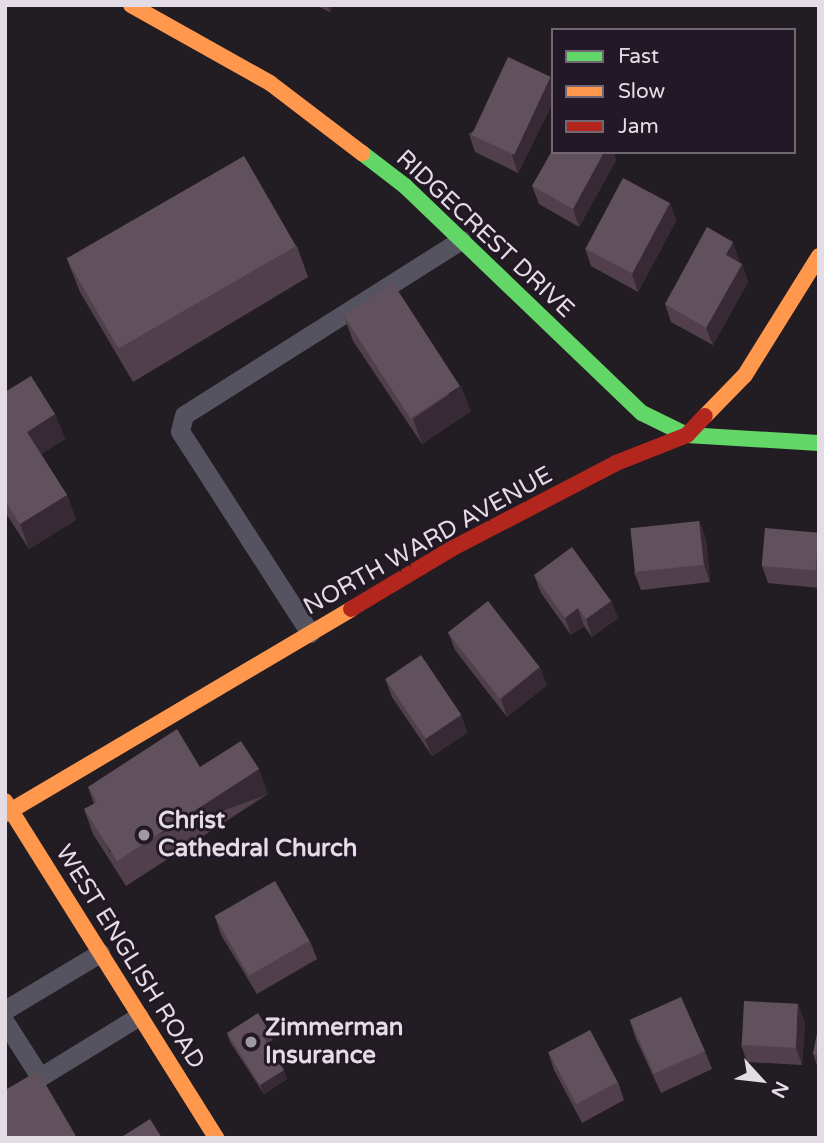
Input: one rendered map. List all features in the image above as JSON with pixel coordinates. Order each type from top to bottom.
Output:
[{"type":"street","name":"RIDGECREST DRIVE","points":[[131,5],[270,83],[405,186],[642,413],[687,435],[819,443]]},
{"type":"street","name":"NORTH WARD AVENUE","points":[[7,809],[465,542],[616,463],[687,435],[746,375],[819,256]]},
{"type":"street","name":"WEST ENGLISH ROAD","points":[[7,809],[216,1138]]},
{"type":"lane","points":[[310,633],[180,431],[184,415],[461,240]]},
{"type":"lane","points":[[5,1010],[100,953]]},
{"type":"lane","points":[[5,1021],[34,1081],[139,1016]]},
{"type":"building","points":[[508,57],[551,77],[514,155],[472,135]]},
{"type":"building","points":[[551,153],[603,154],[573,209],[532,186]]},
{"type":"building","points":[[244,156],[296,246],[118,349],[66,259]]},
{"type":"building","points":[[623,178],[670,203],[632,274],[585,249]]},
{"type":"building","points":[[707,227],[733,242],[726,255],[742,264],[706,328],[665,304]]},
{"type":"building","points":[[393,283],[460,386],[411,418],[344,315]]},
{"type":"building","points":[[31,376],[55,414],[27,432],[67,495],[20,524],[5,501],[5,392]]},
{"type":"building","points":[[699,521],[704,565],[635,572],[630,528]]},
{"type":"building","points":[[765,528],[819,533],[815,571],[762,566]]},
{"type":"building","points":[[572,547],[611,601],[586,619],[578,608],[565,618],[534,575]]},
{"type":"building","points":[[488,601],[540,667],[500,699],[448,632]]},
{"type":"building","points":[[421,655],[461,715],[426,739],[385,679]]},
{"type":"building","points":[[177,729],[200,767],[241,741],[259,769],[117,861],[84,809],[97,802],[88,787]]},
{"type":"building","points":[[275,881],[310,941],[249,976],[214,916]]},
{"type":"building","points":[[681,997],[705,1051],[654,1074],[630,1020]]},
{"type":"building","points":[[744,1001],[798,1004],[796,1048],[742,1045]]},
{"type":"building","points":[[258,1013],[269,1031],[262,1035],[284,1070],[260,1085],[227,1033]]},
{"type":"building","points":[[819,1024],[819,1055],[813,1054]]},
{"type":"building","points":[[590,1030],[618,1082],[576,1104],[549,1052]]},
{"type":"building","points":[[38,1071],[77,1138],[5,1138],[5,1090]]},
{"type":"building","points":[[150,1119],[162,1138],[120,1138]]},
{"type":"traffic: fast","points":[[362,153],[405,186],[642,413],[687,435],[819,443]]},
{"type":"traffic: slow","points":[[131,5],[270,83],[362,153]]},
{"type":"traffic: slow","points":[[705,416],[745,375],[819,256]]},
{"type":"traffic: slow","points":[[5,814],[351,609]]},
{"type":"traffic: slow","points":[[5,801],[216,1138]]},
{"type":"traffic: jam","points":[[351,609],[453,548],[616,463],[687,435],[705,416]]},
{"type":"place","name":"Christ Cathedral Church","points":[[144,835]]},
{"type":"place","name":"Zimmerman Insurance","points":[[251,1042]]}]
